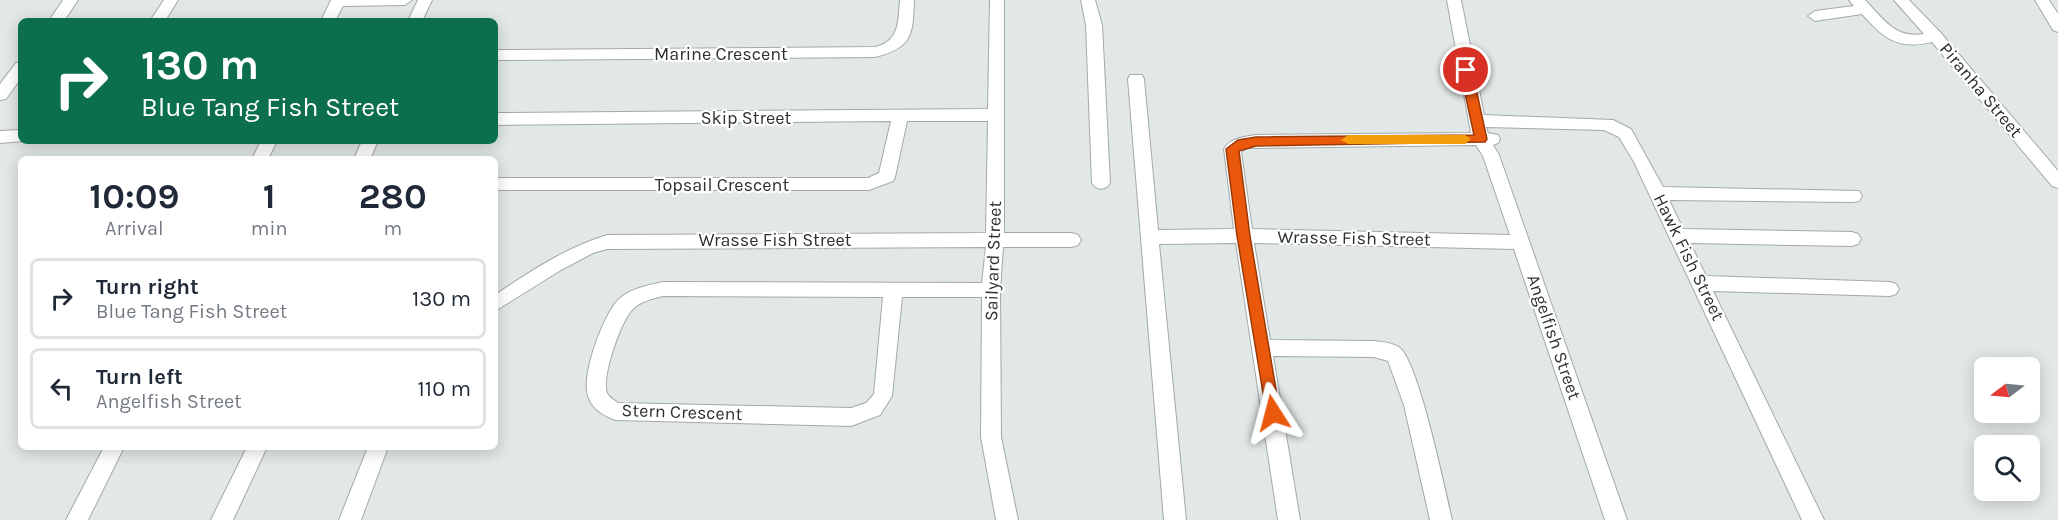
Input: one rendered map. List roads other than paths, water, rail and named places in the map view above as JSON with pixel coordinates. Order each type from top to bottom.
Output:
[{"type":"street","points":[[58,18],[71,0]]},
{"type":"street","points":[[159,18],[171,0]]},
{"type":"street","points":[[330,18],[339,0],[405,0]]},
{"type":"street","points":[[416,18],[424,0]]},
{"type":"street","name":"Marine Crescent","points":[[498,55],[875,52],[886,50],[901,42],[904,35],[907,0]]},
{"type":"street","name":"Sailyard Street","points":[[997,0],[995,240],[991,290],[992,437],[994,462],[1007,520]]},
{"type":"street","points":[[1088,0],[1095,36],[1101,183]]},
{"type":"street","name":"Angelfish Street","points":[[1454,0],[1488,144],[1616,520]]},
{"type":"street","name":"Angelfish Street","points":[[1466,0],[1482,121]]},
{"type":"street","name":"Piranha Street","points":[[1901,0],[1935,36],[2058,182]]},
{"type":"street","points":[[2042,0],[2058,27]]},
{"type":"street","points":[[1815,16],[1861,4],[1887,30],[1900,39],[1911,40],[1935,36]]},
{"type":"street","points":[[0,72],[18,69]]},
{"type":"street","points":[[0,95],[18,72]]},
{"type":"street","points":[[1136,79],[1175,520]]},
{"type":"street","name":"Skip Street","points":[[498,118],[996,115]]},
{"type":"street","name":"Topsail Crescent","points":[[498,184],[869,184],[887,177],[900,117]]},
{"type":"street","name":"Hawk Fish Street","points":[[1482,121],[1607,124],[1619,129],[1632,141],[1813,520]]},
{"type":"street","points":[[0,137],[18,136]]},
{"type":"street","points":[[1289,520],[1232,149],[1243,143],[1488,144]]},
{"type":"street","points":[[1657,193],[1853,195]]},
{"type":"street","name":"Wrasse Fish Street","points":[[1151,237],[1244,236],[1521,242]]},
{"type":"street","points":[[1678,236],[1852,239]]},
{"type":"street","name":"Wrasse Fish Street","points":[[498,302],[573,255],[607,242],[629,240],[1072,240]]},
{"type":"street","points":[[1701,283],[1890,288]]},
{"type":"street","name":"Stern Crescent","points":[[893,291],[885,390],[881,403],[869,413],[851,417],[615,411],[604,405],[597,395],[597,379],[614,321],[633,298],[646,292],[663,289],[991,290]]},
{"type":"street","points":[[1262,348],[1374,349],[1387,350],[1396,356],[1406,381],[1442,520]]},
{"type":"street","points":[[77,520],[112,450]]},
{"type":"street","points":[[222,520],[256,450]]},
{"type":"street","points":[[350,520],[377,450]]}]
